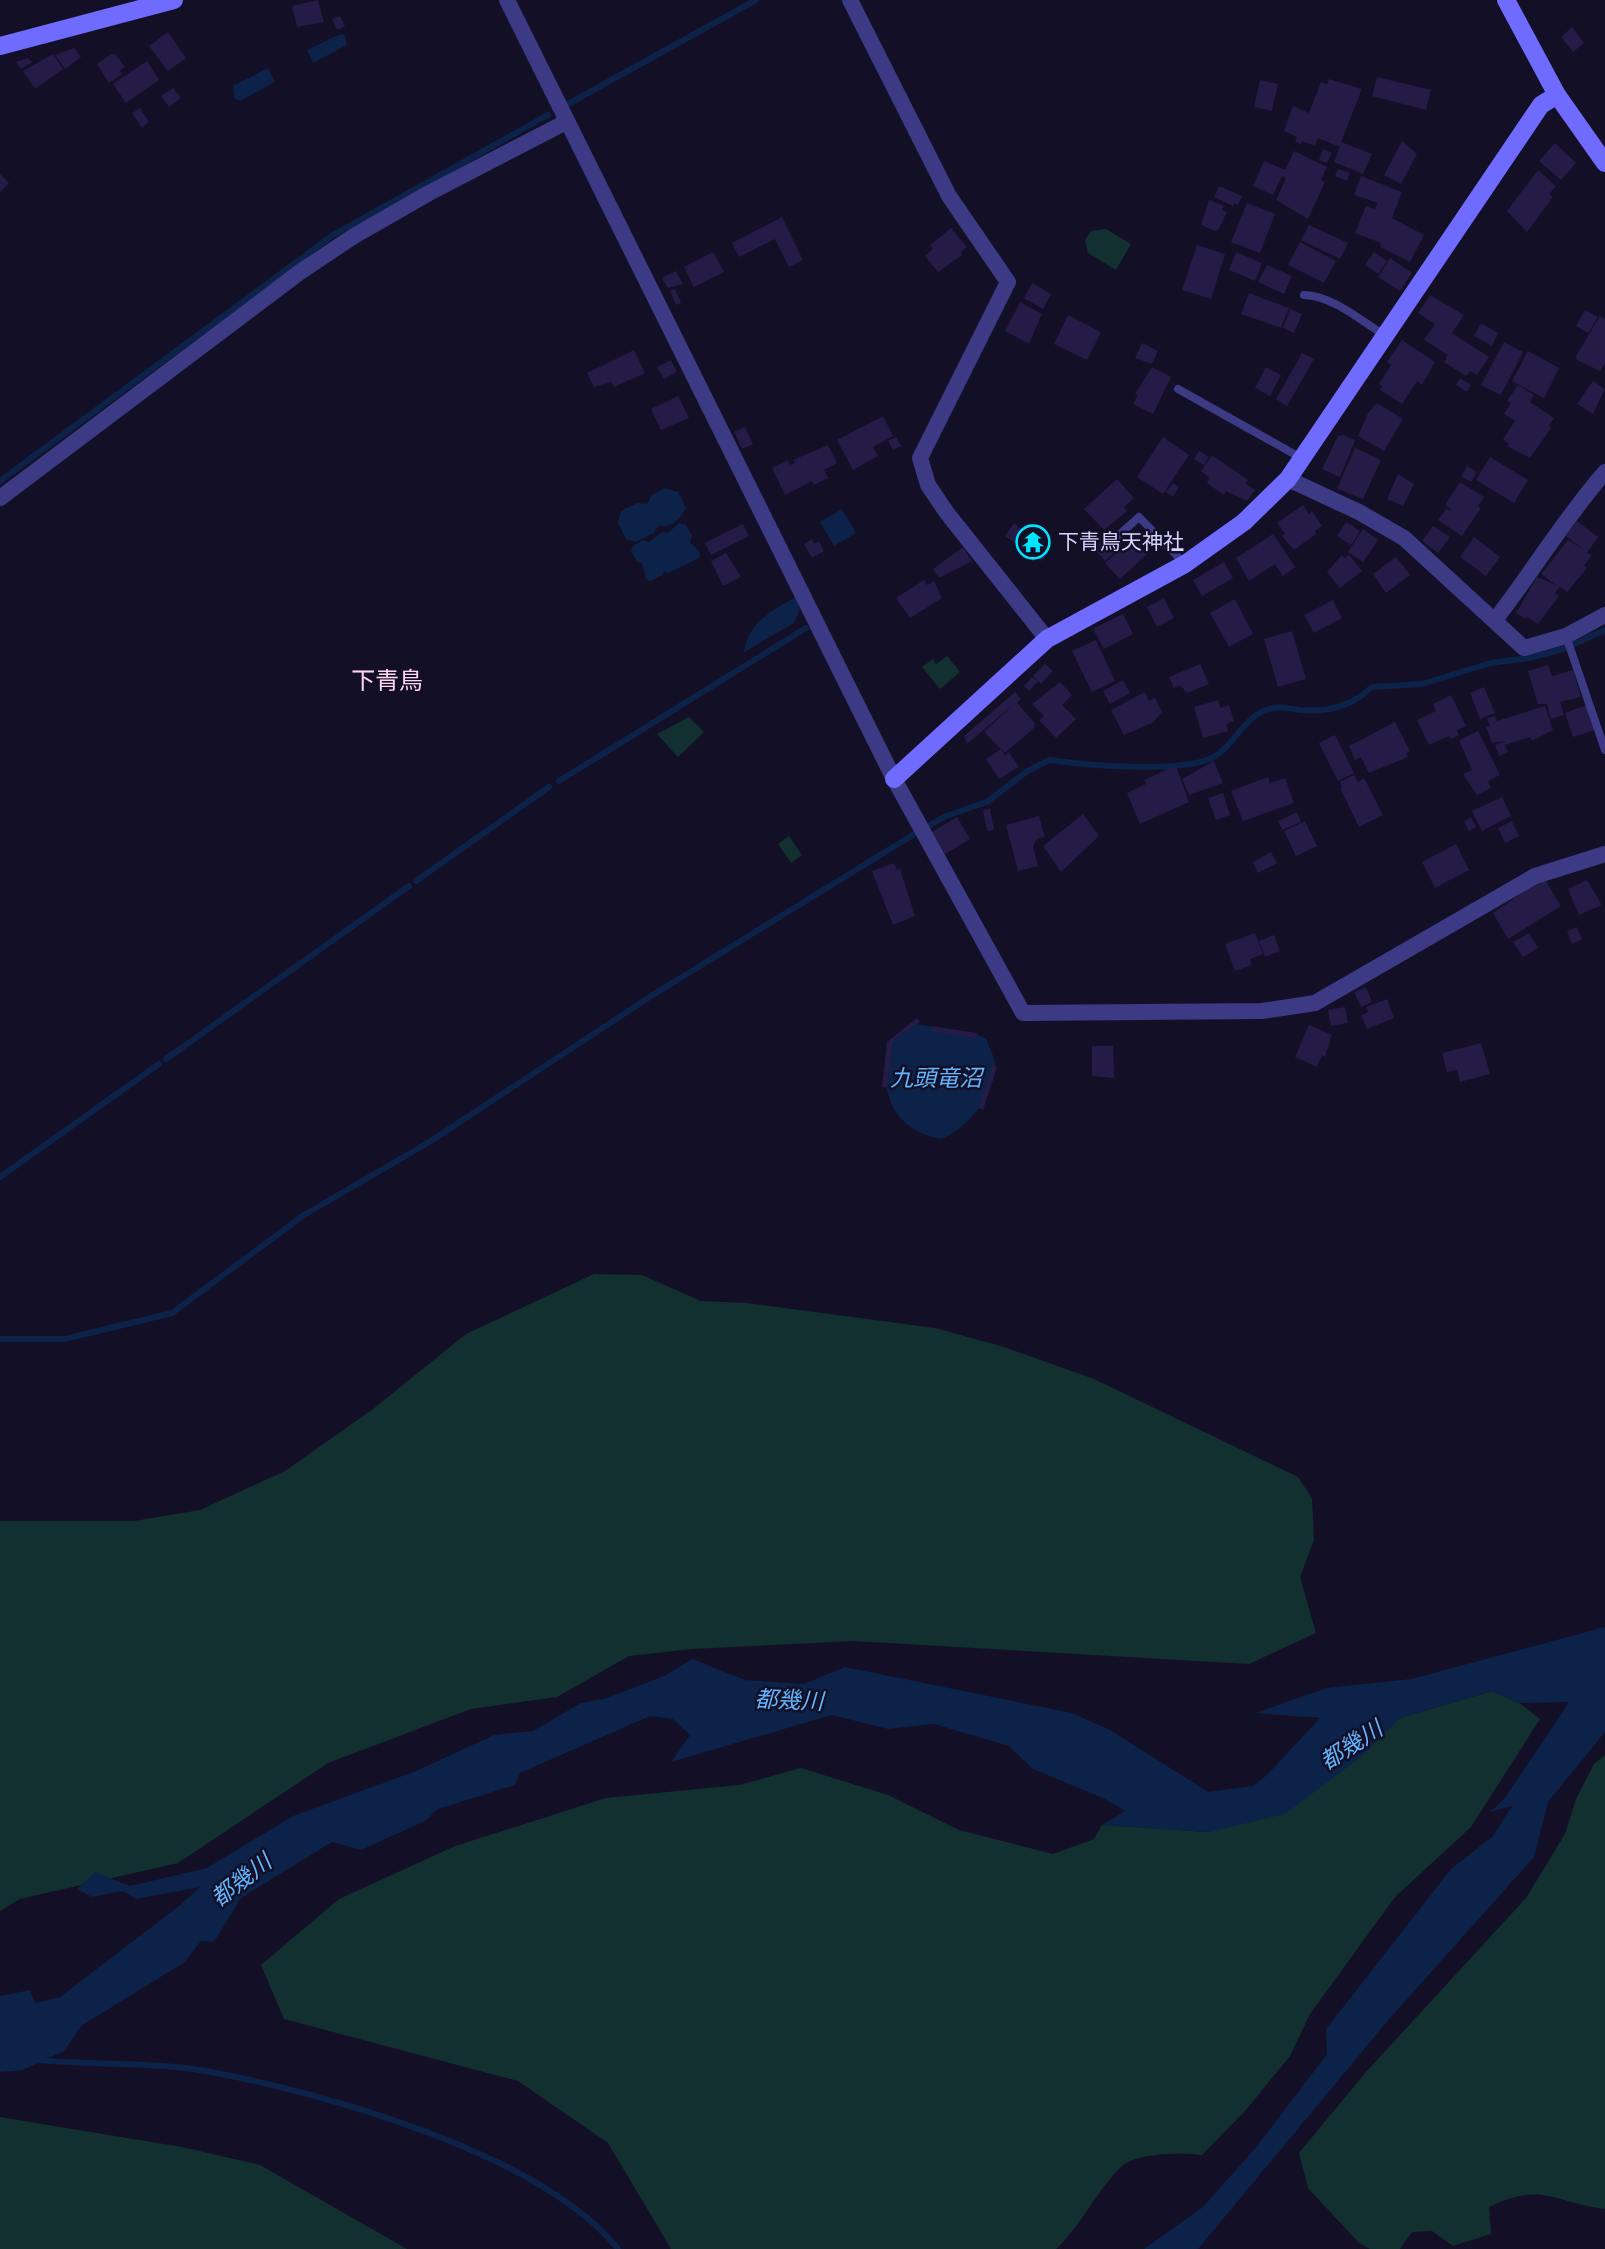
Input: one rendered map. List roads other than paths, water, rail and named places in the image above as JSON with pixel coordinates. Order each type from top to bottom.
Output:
[{"type":"street","points":[[507,0],[894,779],[1023,1013],[1262,1011],[1315,1003],[1535,876],[1605,854]]},
{"type":"street","points":[[850,0],[949,196],[1008,282],[919,458],[928,485],[947,513],[1047,639]]},
{"type":"street","points":[[1506,0],[1557,95],[1605,163]]},
{"type":"street","points":[[0,46],[167,1]]},
{"type":"street","points":[[894,779],[1047,639],[1185,564],[1244,522],[1288,479],[1541,105],[1557,95]]},
{"type":"street","points":[[0,498],[300,272],[354,236],[429,193],[566,122]]},
{"type":"street","points":[[1495,620],[1528,577],[1573,508],[1605,472]]},
{"type":"street","points":[[1288,479],[1359,512],[1404,538],[1524,648],[1566,636],[1605,615]]},
{"type":"lane","points":[[1304,295],[1334,304],[1384,335]]},
{"type":"lane","points":[[1178,389],[1303,459]]},
{"type":"lane","points":[[1119,535],[1139,517],[1185,564]]},
{"type":"lane","points":[[1566,636],[1605,750]]},
{"type":"water","points":[[340,34],[345,35],[347,45],[313,63],[307,50]]},
{"type":"water","points":[[268,68],[275,82],[240,101],[234,98],[233,86]]},
{"type":"water","points":[[665,488],[678,492],[686,508],[681,516],[672,524],[658,526],[654,533],[635,542],[626,539],[618,523],[621,511],[637,503],[647,504],[652,495]]},
{"type":"water","points":[[842,509],[856,533],[834,546],[820,522]]},
{"type":"water","points":[[679,523],[686,525],[692,536],[690,542],[700,553],[699,558],[668,573],[664,571],[663,575],[650,581],[646,579],[642,563],[637,562],[631,551],[633,546],[643,540],[649,542],[662,532],[668,533]]},
{"type":"water","points":[[795,597],[800,609],[794,623],[744,652],[750,633],[756,625],[769,613]]},
{"type":"water","name":"九頭竜沼","points":[[915,1024],[975,1033],[986,1039],[994,1059],[994,1077],[978,1110],[960,1128],[940,1139],[914,1129],[904,1121],[896,1112],[887,1089],[887,1062],[891,1045],[898,1034]]},
{"type":"water","points":[[1605,1627],[1605,1732],[1548,1802],[1534,1857],[1391,2017],[1198,2249],[1144,2249],[1203,2207],[1257,2146],[1327,2054],[1326,2029],[1451,1869],[1493,1836],[1512,1806],[1490,1812],[1504,1799],[1569,1702],[1519,1703],[1492,1691],[1400,1718],[1361,1757],[1285,1814],[1209,1832],[1102,1825],[1125,1811],[1105,1799],[1033,1769],[1009,1746],[934,1724],[888,1729],[832,1715],[671,1762],[690,1735],[673,1719],[650,1716],[520,1773],[515,1785],[438,1809],[425,1821],[361,1850],[332,1842],[241,1898],[214,1942],[201,1941],[185,1962],[81,2026],[64,2051],[23,2070],[0,2072],[0,1996],[30,1990],[35,2003],[60,1997],[200,1887],[136,1899],[122,1891],[92,1897],[77,1889],[95,1872],[130,1886],[207,1868],[293,1816],[416,1771],[494,1735],[533,1731],[581,1703],[607,1698],[664,1676],[692,1659],[745,1680],[804,1684],[845,1667],[1072,1713],[1110,1730],[1208,1792],[1253,1786],[1268,1774],[1320,1718],[1255,1713],[1327,1688],[1411,1679]]},
{"type":"waterway","points":[[568,104],[756,0]]},
{"type":"waterway","points":[[0,481],[333,235],[548,115]]},
{"type":"waterway","points":[[559,781],[806,628]]},
{"type":"waterway","points":[[0,1339],[65,1339],[172,1313],[304,1215],[431,1141],[648,998],[916,833],[946,816],[987,802],[1026,772],[1049,760],[1136,767],[1184,765],[1203,761],[1224,749],[1256,715],[1276,707],[1300,710],[1339,707],[1372,687],[1422,684],[1491,663],[1529,658],[1563,649],[1605,630]]},
{"type":"waterway","points":[[416,881],[549,787]]},
{"type":"waterway","points":[[166,1059],[409,886]]},
{"type":"waterway","points":[[0,1177],[159,1064]]},
{"type":"waterway","name":"都幾川","points":[[37,2060],[165,2066],[206,2071],[368,2112],[485,2156],[538,2184],[583,2215],[618,2249]]},
{"type":"place","name":"下青鳥天神社","points":[[1033,542]]},
{"type":"district","name":"下青鳥","points":[[387,681]]}]
